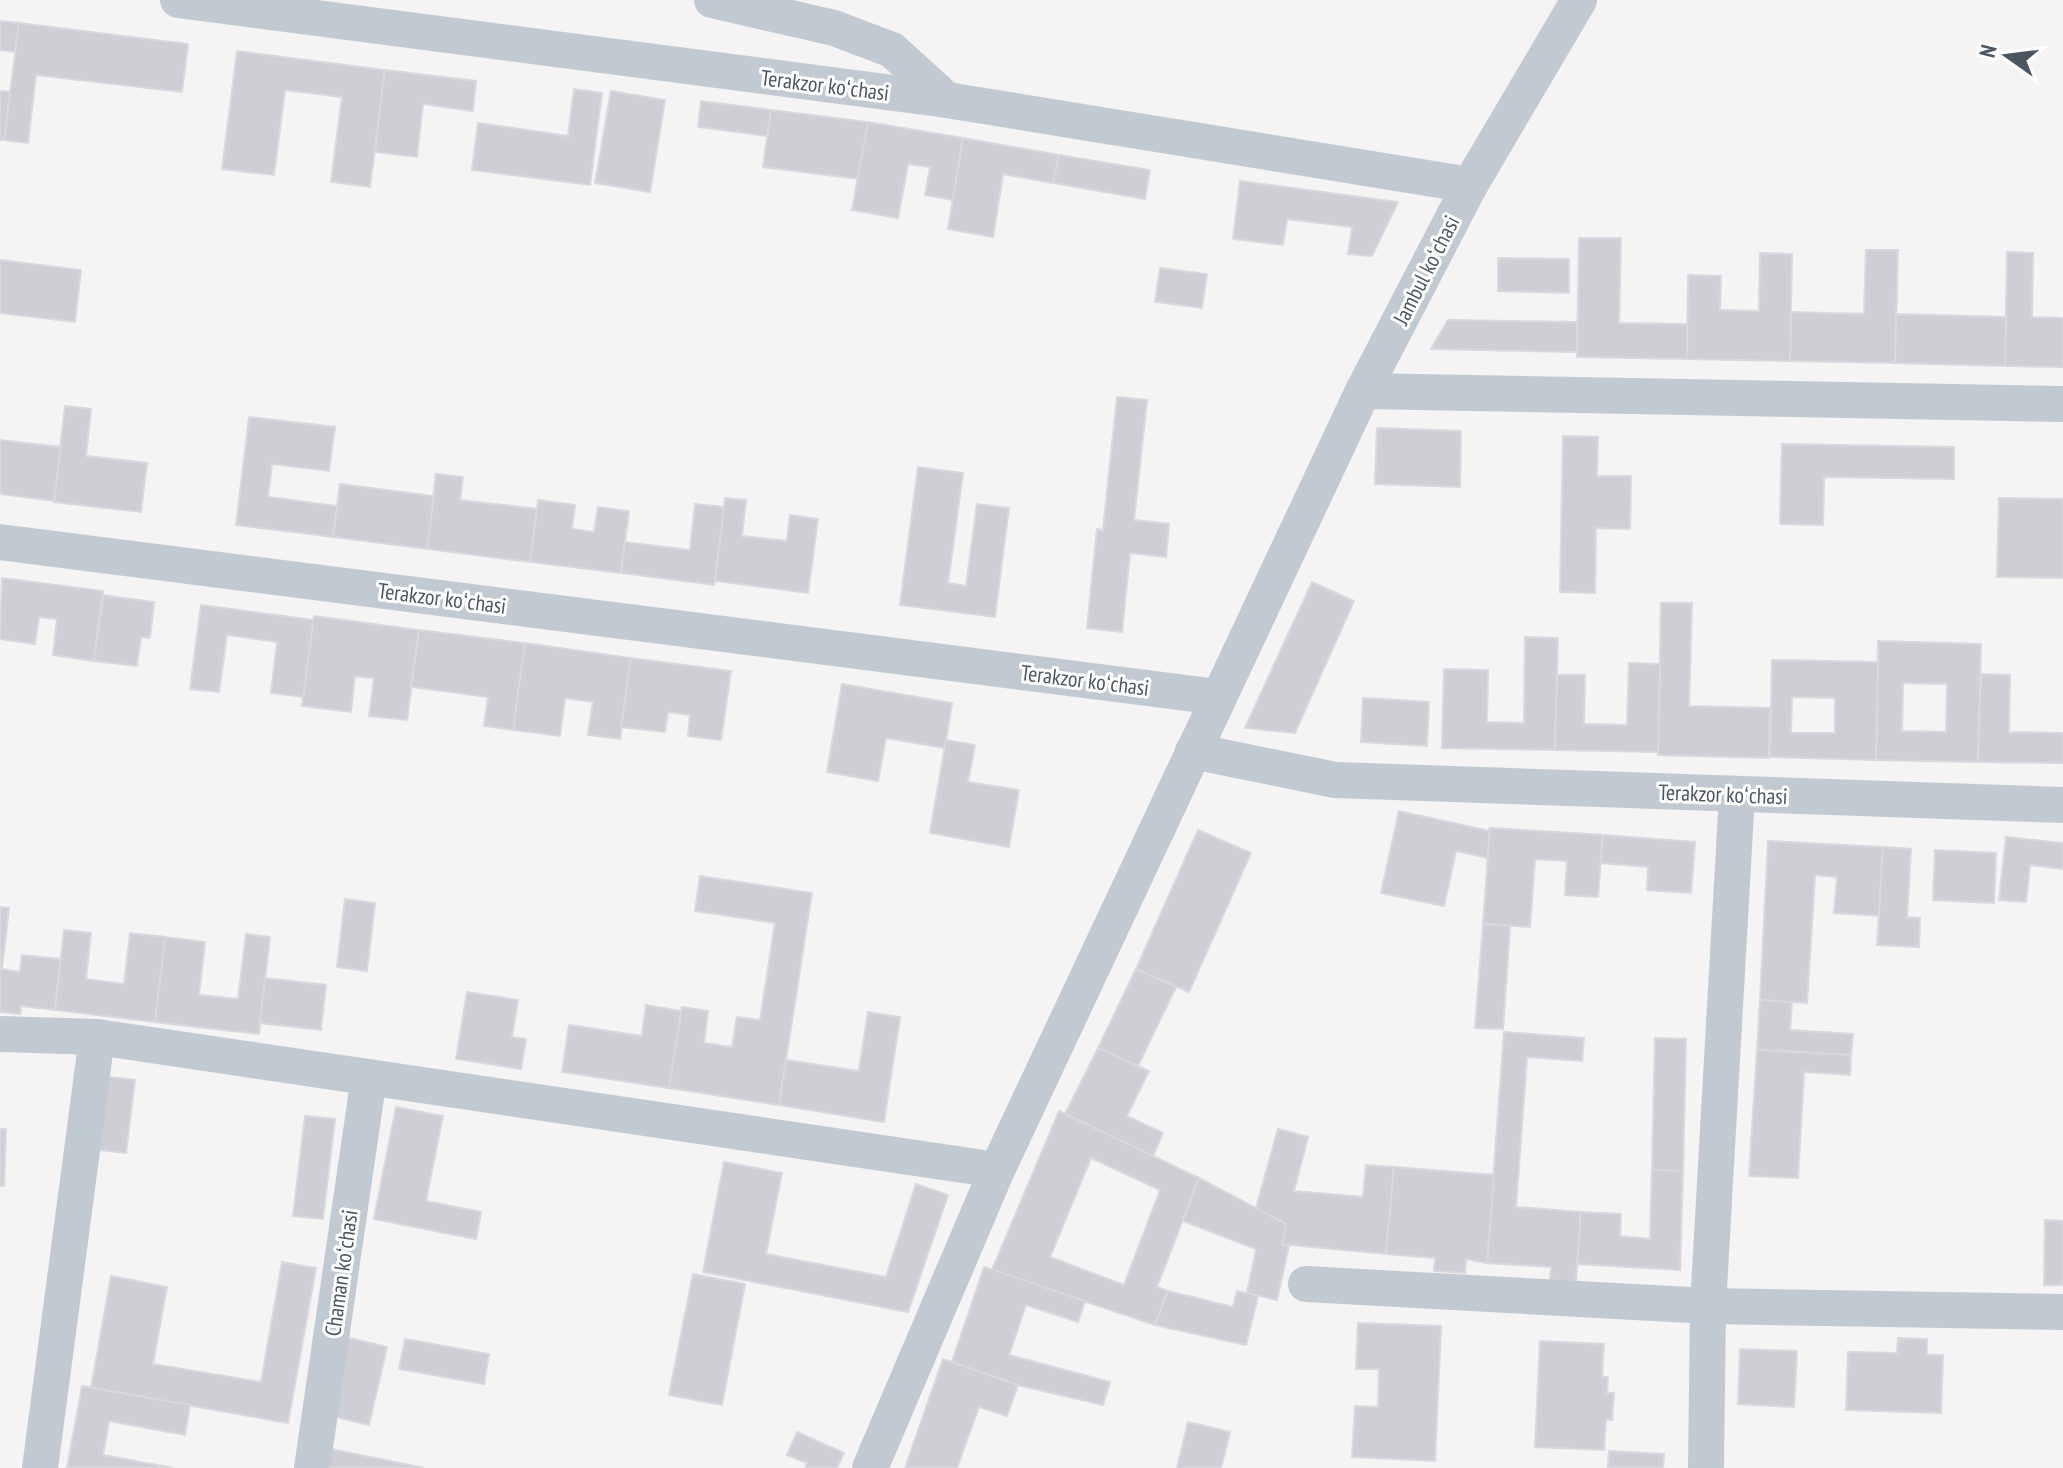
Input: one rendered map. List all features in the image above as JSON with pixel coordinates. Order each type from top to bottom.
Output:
[{"type":"street","name":"Terakzor koʻchasi","points":[[178,0],[947,100],[1470,185]]},
{"type":"street","points":[[712,0],[834,28],[892,50],[947,100]]},
{"type":"street","name":"Jambul koʻchasi","points":[[870,1468],[997,1170],[1363,391],[1470,185],[1579,0]]},
{"type":"street","points":[[1363,391],[2063,404]]},
{"type":"street","name":"Terakzor koʻchasi","points":[[0,542],[1218,697]]},
{"type":"street","name":"Terakzor koʻchasi","points":[[1193,751],[1335,780],[2063,805]]},
{"type":"street","points":[[1706,1468],[1708,1306],[1737,795]]},
{"type":"street","points":[[0,1034],[97,1037],[997,1170]]},
{"type":"street","points":[[40,1468],[97,1037]]},
{"type":"street","name":"Chaman koʻchasi","points":[[312,1468],[369,1077]]},
{"type":"street","points":[[1306,1284],[1708,1306],[2063,1312]]},
{"type":"building","points":[[0,21],[19,23],[15,52],[0,50]]},
{"type":"building","points":[[19,23],[188,44],[182,92],[36,75],[28,143],[4,140]]},
{"type":"building","points":[[237,51],[385,70],[370,187],[331,182],[342,97],[285,90],[274,175],[222,169]]},
{"type":"building","points":[[385,70],[476,81],[473,111],[423,104],[417,157],[375,152]]},
{"type":"building","points":[[574,89],[602,93],[590,185],[472,170],[478,123],[568,136]]},
{"type":"building","points":[[0,91],[10,92],[4,140],[0,140]]},
{"type":"building","points":[[611,91],[665,100],[650,192],[595,183]]},
{"type":"building","points":[[701,101],[771,110],[767,136],[698,127]]},
{"type":"building","points":[[771,110],[868,122],[858,179],[763,167]]},
{"type":"building","points":[[868,122],[963,138],[953,200],[925,195],[930,167],[908,164],[898,218],[852,210]]},
{"type":"building","points":[[963,138],[1059,155],[1053,183],[1003,174],[993,237],[948,229]]},
{"type":"building","points":[[1059,155],[1150,170],[1145,199],[1053,183]]},
{"type":"building","points":[[1240,181],[1398,202],[1372,256],[1348,254],[1352,227],[1287,219],[1283,245],[1233,239]]},
{"type":"building","points":[[1579,238],[1621,238],[1619,323],[1687,324],[1687,359],[1577,357]]},
{"type":"building","points":[[1866,250],[1898,250],[1895,363],[1790,361],[1791,312],[1864,314]]},
{"type":"building","points":[[2007,252],[2033,253],[2032,317],[2063,318],[2063,367],[2005,366]]},
{"type":"building","points":[[1760,253],[1792,254],[1790,361],[1687,359],[1688,275],[1721,276],[1720,310],[1759,311]]},
{"type":"building","points":[[1498,258],[1569,259],[1569,293],[1498,291]]},
{"type":"building","points":[[0,260],[81,270],[75,322],[0,313]]},
{"type":"building","points":[[1160,268],[1207,274],[1202,308],[1155,302]]},
{"type":"building","points":[[1896,314],[2006,317],[2005,366],[1895,363]]},
{"type":"building","points":[[1448,320],[1577,322],[1577,352],[1431,349]]},
{"type":"building","points":[[1117,397],[1147,400],[1134,520],[1169,524],[1166,557],[1130,553],[1122,632],[1087,628],[1097,529],[1103,530]]},
{"type":"building","points":[[65,406],[91,409],[86,456],[147,463],[141,512],[54,502]]},
{"type":"building","points":[[249,417],[335,427],[329,471],[272,464],[268,497],[337,506],[333,537],[236,525]]},
{"type":"building","points":[[1377,428],[1461,431],[1460,487],[1375,484]]},
{"type":"building","points":[[1563,436],[1598,437],[1597,476],[1631,476],[1630,529],[1596,528],[1595,593],[1560,592]]},
{"type":"building","points":[[0,440],[61,447],[54,501],[0,494]]},
{"type":"building","points":[[1782,444],[1954,447],[1954,479],[1824,477],[1823,525],[1780,524]]},
{"type":"building","points":[[918,467],[963,473],[948,583],[966,586],[977,504],[1009,508],[995,617],[900,605]]},
{"type":"building","points":[[436,474],[463,477],[460,500],[537,509],[530,562],[427,549]]},
{"type":"building","points":[[340,484],[434,496],[427,549],[333,537]]},
{"type":"building","points":[[725,498],[746,500],[742,536],[787,541],[790,515],[818,519],[808,593],[715,581]]},
{"type":"building","points":[[1999,498],[2063,499],[2063,578],[1997,577]]},
{"type":"building","points":[[538,500],[575,505],[572,529],[594,532],[598,507],[629,511],[621,573],[530,562]]},
{"type":"building","points":[[695,504],[724,507],[714,585],[621,573],[625,542],[690,550]]},
{"type":"building","points":[[2,578],[103,591],[94,661],[53,655],[57,619],[39,617],[35,644],[0,639]]},
{"type":"building","points":[[1312,582],[1354,601],[1295,733],[1245,728]]},
{"type":"building","points":[[103,595],[154,602],[150,638],[141,637],[137,666],[94,661]]},
{"type":"building","points":[[1661,603],[1692,603],[1689,706],[1770,708],[1769,758],[1658,755]]},
{"type":"building","points":[[201,605],[314,620],[304,697],[271,693],[277,642],[227,635],[219,692],[190,689]]},
{"type":"building","points":[[314,616],[419,630],[407,720],[369,716],[374,678],[355,676],[351,712],[302,706]]},
{"type":"building","points":[[419,630],[525,643],[513,730],[484,726],[488,697],[411,687]]},
{"type":"building","points":[[1525,637],[1558,638],[1555,750],[1442,748],[1444,669],[1488,670],[1487,722],[1524,723]]},
{"type":"building","points":[[1878,641],[1981,644],[1978,762],[1876,760]],"holes":[[[1903,683],[1947,684],[1946,732],[1902,731]]]},
{"type":"building","points":[[525,643],[631,658],[620,739],[588,735],[593,702],[565,698],[560,736],[513,730]]},
{"type":"building","points":[[631,658],[731,671],[721,740],[688,736],[690,715],[668,712],[665,732],[621,727]]},
{"type":"building","points":[[1772,660],[1878,662],[1876,760],[1770,757]],"holes":[[[1792,697],[1835,698],[1835,733],[1791,733]]]},
{"type":"building","points":[[1629,663],[1660,664],[1658,752],[1555,750],[1557,675],[1585,675],[1584,724],[1627,725]]},
{"type":"building","points":[[1981,674],[2010,675],[2009,732],[2063,733],[2063,763],[1978,762]]},
{"type":"building","points":[[842,684],[952,703],[945,748],[886,738],[878,781],[827,772]]},
{"type":"building","points":[[1363,698],[1429,702],[1427,746],[1361,742]]},
{"type":"building","points":[[946,740],[975,745],[968,782],[1019,790],[1009,847],[930,833]]},
{"type":"building","points":[[1399,811],[1490,831],[1488,858],[1456,851],[1444,906],[1381,893]]},
{"type":"building","points":[[1490,828],[1603,835],[1598,897],[1565,895],[1567,861],[1535,859],[1530,927],[1483,924]]},
{"type":"building","points":[[1198,830],[1251,853],[1189,992],[1136,969]]},
{"type":"building","points":[[1603,835],[1695,842],[1691,893],[1647,890],[1648,867],[1601,863]]},
{"type":"building","points":[[2006,837],[2063,843],[2063,869],[2030,865],[2026,902],[1999,900]]},
{"type":"building","points":[[1768,841],[1883,847],[1879,916],[1834,913],[1837,877],[1815,875],[1807,1003],[1760,1000]]},
{"type":"building","points":[[1883,847],[1911,849],[1907,917],[1920,918],[1919,947],[1877,945]]},
{"type":"building","points":[[1935,850],[1996,853],[1994,903],[1933,900]]},
{"type":"building","points":[[700,876],[812,893],[779,1105],[669,1088],[682,1007],[708,1011],[704,1043],[732,1047],[737,1017],[760,1020],[775,923],[695,911]]},
{"type":"building","points":[[345,899],[375,903],[367,971],[337,967]]},
{"type":"building","points":[[0,907],[9,908],[2,969],[20,972],[22,955],[61,959],[55,1010],[21,1006],[20,1014],[0,1012]]},
{"type":"building","points":[[1483,924],[1510,926],[1503,1029],[1475,1028]]},
{"type":"building","points":[[64,930],[91,933],[86,979],[124,984],[130,933],[165,937],[155,1022],[55,1010]]},
{"type":"building","points":[[246,934],[270,937],[259,1034],[155,1022],[165,937],[205,942],[199,995],[238,999]]},
{"type":"building","points":[[1136,969],[1176,987],[1138,1066],[1098,1048]]},
{"type":"building","points":[[265,978],[326,985],[321,1030],[260,1023]]},
{"type":"building","points":[[467,992],[518,1000],[512,1037],[526,1039],[521,1069],[456,1059]]},
{"type":"building","points":[[1760,1000],[1792,1002],[1790,1030],[1853,1034],[1851,1055],[1757,1050]]},
{"type":"building","points":[[646,1005],[681,1011],[669,1088],[562,1072],[569,1025],[642,1036]]},
{"type":"building","points":[[868,1012],[900,1017],[884,1122],[779,1105],[786,1060],[859,1071]]},
{"type":"building","points":[[1504,1032],[1584,1038],[1582,1061],[1527,1057],[1516,1207],[1581,1212],[1576,1282],[1550,1280],[1551,1267],[1487,1263]]},
{"type":"building","points":[[1655,1038],[1686,1039],[1683,1171],[1652,1170]]},
{"type":"building","points":[[1098,1048],[1149,1071],[1127,1116],[1163,1133],[1153,1156],[1065,1114]]},
{"type":"building","points":[[1757,1050],[1851,1055],[1850,1075],[1804,1072],[1798,1178],[1749,1176]]},
{"type":"building","points":[[101,1076],[135,1080],[126,1153],[91,1149]]},
{"type":"building","points":[[396,1107],[443,1116],[426,1201],[481,1212],[476,1239],[374,1219]]},
{"type":"building","points":[[1059,1111],[1199,1178],[1157,1287],[1168,1291],[1155,1325],[992,1270]],"holes":[[[1091,1158],[1160,1190],[1124,1285],[1050,1257]]]},
{"type":"building","points":[[305,1116],[335,1119],[323,1219],[293,1216]]},
{"type":"building","points":[[0,1129],[6,1129],[4,1186],[0,1186]]},
{"type":"building","points":[[1278,1129],[1308,1137],[1294,1191],[1363,1197],[1366,1165],[1394,1167],[1386,1254],[1282,1244],[1286,1224],[1256,1208]]},
{"type":"building","points":[[724,1162],[782,1173],[766,1254],[886,1277],[916,1184],[948,1195],[908,1312],[703,1272]]},
{"type":"building","points":[[1394,1167],[1494,1175],[1487,1263],[1466,1259],[1465,1273],[1434,1271],[1435,1258],[1386,1254]]},
{"type":"building","points":[[1652,1170],[1683,1171],[1680,1270],[1577,1264],[1581,1212],[1621,1214],[1620,1236],[1650,1239]]},
{"type":"building","points":[[1199,1178],[1286,1224],[1282,1244],[1289,1246],[1277,1300],[1247,1293],[1256,1249],[1183,1221]]},
{"type":"building","points":[[2045,1220],[2063,1221],[2063,1285],[2044,1285]]},
{"type":"building","points":[[282,1262],[316,1268],[288,1423],[91,1388],[111,1276],[167,1287],[153,1364],[261,1382]]},
{"type":"building","points":[[984,1267],[1085,1301],[1078,1322],[1026,1305],[1009,1355],[1110,1382],[1103,1405],[1018,1385],[952,1362]]},
{"type":"building","points":[[693,1274],[745,1284],[722,1405],[669,1395]]},
{"type":"building","points":[[1168,1291],[1233,1307],[1237,1291],[1258,1296],[1246,1345],[1155,1325]]},
{"type":"building","points":[[1358,1323],[1441,1326],[1435,1461],[1352,1457],[1355,1406],[1378,1407],[1379,1369],[1356,1369]]},
{"type":"building","points":[[346,1337],[387,1347],[369,1425],[327,1415]]},
{"type":"building","points":[[1898,1338],[1927,1339],[1927,1355],[1943,1355],[1941,1413],[1846,1410],[1848,1352],[1897,1353]]},
{"type":"building","points":[[405,1339],[489,1354],[484,1384],[399,1369]]},
{"type":"building","points":[[1540,1341],[1604,1344],[1602,1377],[1608,1377],[1607,1393],[1614,1393],[1612,1420],[1606,1419],[1604,1450],[1535,1447]]},
{"type":"building","points":[[1740,1349],[1797,1351],[1794,1407],[1738,1404]]},
{"type":"building","points":[[943,1359],[1018,1385],[1007,1416],[979,1407],[957,1468],[905,1468]]},
{"type":"building","points":[[82,1386],[190,1405],[185,1435],[109,1421],[103,1455],[173,1468],[67,1468]]},
{"type":"building","points":[[1188,1422],[1230,1432],[1221,1468],[1177,1468]]},
{"type":"building","points":[[797,1432],[844,1453],[837,1468],[805,1468],[807,1463],[787,1455]]},
{"type":"building","points":[[331,1449],[424,1468],[327,1468]]},
{"type":"building","points":[[1609,1451],[1664,1454],[1663,1468],[1608,1468]]}]
